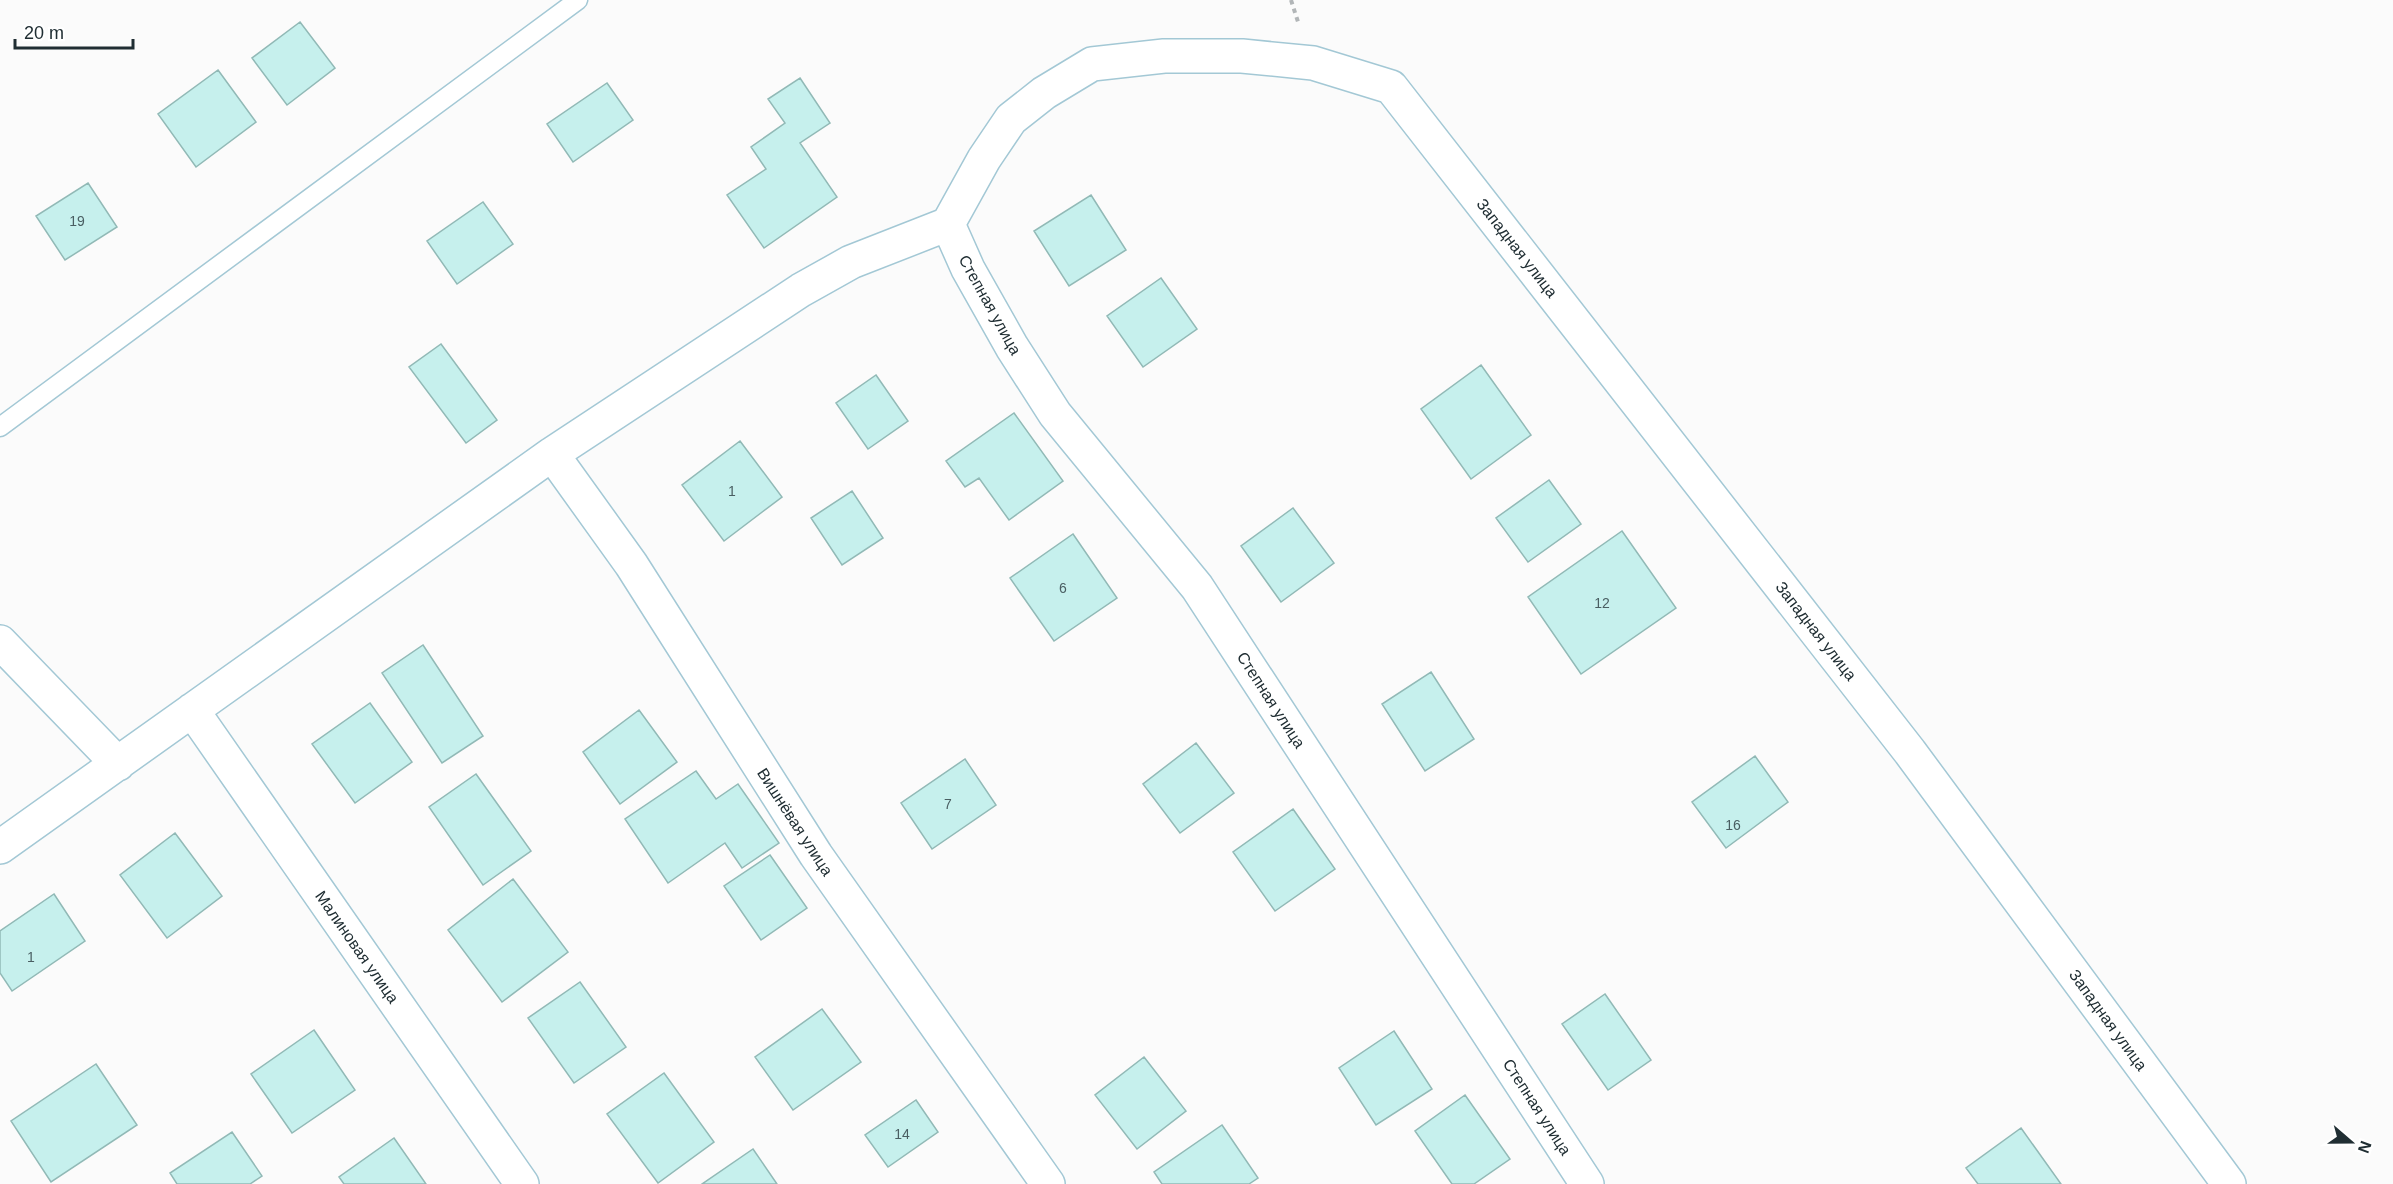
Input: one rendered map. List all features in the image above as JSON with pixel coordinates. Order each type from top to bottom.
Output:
[{"type":"street","name":"Западная улица","points":[[948,224],[984,159],[1011,119],[1044,93],[1092,64],[1164,56],[1242,56],[1313,63],[1391,87],[1910,752],[2229,1184]]},
{"type":"street","points":[[0,847],[552,454],[801,290],[851,262],[948,224]]},
{"type":"street","name":"Степная улица","points":[[948,224],[968,269],[1012,347],[1055,414],[1197,587],[1587,1184]]},
{"type":"street","name":"Вишнёвая улица","points":[[552,454],[631,564],[816,855],[1048,1184]]},
{"type":"street","points":[[0,642],[118,764]]},
{"type":"street","name":"Малиновая улица","points":[[192,710],[522,1184]]},
{"type":"lane","points":[[0,427],[578,0]]},
{"type":"building","points":[[300,22],[335,68],[287,105],[252,58]]},
{"type":"building","points":[[218,70],[256,122],[196,167],[158,114]]},
{"type":"building","points":[[800,78],[830,123],[800,143],[837,197],[764,248],[727,195],[766,169],[751,147],[785,123],[768,99]]},
{"type":"building","points":[[607,83],[633,120],[573,162],[547,124]]},
{"type":"building","points":[[88,183],[117,227],[65,260],[36,216]]},
{"type":"building","points":[[1091,195],[1126,250],[1069,286],[1034,231]]},
{"type":"building","points":[[483,202],[513,244],[457,284],[427,241]]},
{"type":"building","points":[[1161,278],[1197,329],[1143,367],[1107,316]]},
{"type":"building","points":[[441,344],[497,420],[466,443],[409,367]]},
{"type":"building","points":[[1481,365],[1531,435],[1471,479],[1421,409]]},
{"type":"building","points":[[876,375],[908,421],[868,449],[836,403]]},
{"type":"building","points":[[1014,413],[1063,481],[1009,520],[979,478],[965,487],[946,461]]},
{"type":"building","points":[[740,441],[782,497],[724,541],[682,485]]},
{"type":"building","points":[[1549,480],[1581,524],[1528,562],[1496,518]]},
{"type":"building","points":[[852,491],[883,538],[842,565],[811,518]]},
{"type":"building","points":[[1293,508],[1334,563],[1281,602],[1241,546]]},
{"type":"building","points":[[1622,531],[1676,608],[1581,674],[1528,597]]},
{"type":"building","points":[[1073,534],[1117,598],[1054,641],[1010,578]]},
{"type":"building","points":[[423,645],[483,736],[442,763],[382,673]]},
{"type":"building","points":[[1431,672],[1474,739],[1425,771],[1382,704]]},
{"type":"building","points":[[370,703],[412,762],[355,803],[312,744]]},
{"type":"building","points":[[639,710],[677,762],[620,804],[583,752]]},
{"type":"building","points":[[1196,743],[1234,793],[1180,833],[1143,784]]},
{"type":"building","points":[[1755,756],[1788,802],[1726,848],[1692,802]]},
{"type":"building","points":[[965,759],[996,805],[932,849],[901,803]]},
{"type":"building","points":[[696,771],[716,799],[738,784],[779,843],[742,868],[725,843],[668,883],[625,819]]},
{"type":"building","points":[[476,774],[531,851],[483,885],[429,807]]},
{"type":"building","points":[[1293,809],[1335,869],[1275,911],[1233,852]]},
{"type":"building","points":[[175,833],[222,896],[167,938],[120,875]]},
{"type":"building","points":[[770,855],[807,908],[761,940],[724,886]]},
{"type":"building","points":[[513,879],[568,952],[502,1002],[448,930]]},
{"type":"building","points":[[54,894],[85,941],[12,991],[0,973],[0,931]]},
{"type":"building","points":[[580,982],[626,1047],[574,1083],[528,1018]]},
{"type":"building","points":[[1605,994],[1651,1060],[1608,1090],[1562,1024]]},
{"type":"building","points":[[822,1009],[861,1062],[793,1110],[755,1057]]},
{"type":"building","points":[[314,1030],[355,1090],[292,1133],[251,1074]]},
{"type":"building","points":[[1394,1031],[1432,1089],[1376,1125],[1339,1068]]},
{"type":"building","points":[[1144,1057],[1186,1111],[1137,1149],[1095,1095]]},
{"type":"building","points":[[96,1064],[137,1125],[51,1182],[11,1121]]},
{"type":"building","points":[[664,1073],[714,1142],[658,1183],[607,1114]]},
{"type":"building","points":[[1465,1095],[1510,1159],[1474,1184],[1452,1184],[1415,1131]]},
{"type":"building","points":[[916,1100],[938,1132],[888,1167],[865,1135]]},
{"type":"building","points":[[1222,1125],[1258,1178],[1249,1184],[1162,1184],[1154,1172]]},
{"type":"building","points":[[2021,1128],[2061,1184],[1978,1184],[1966,1168]]},
{"type":"building","points":[[232,1132],[262,1176],[250,1184],[177,1184],[170,1173]]},
{"type":"building","points":[[394,1138],[426,1184],[344,1184],[339,1177]]},
{"type":"building","points":[[753,1149],[777,1184],[702,1184]]}]
